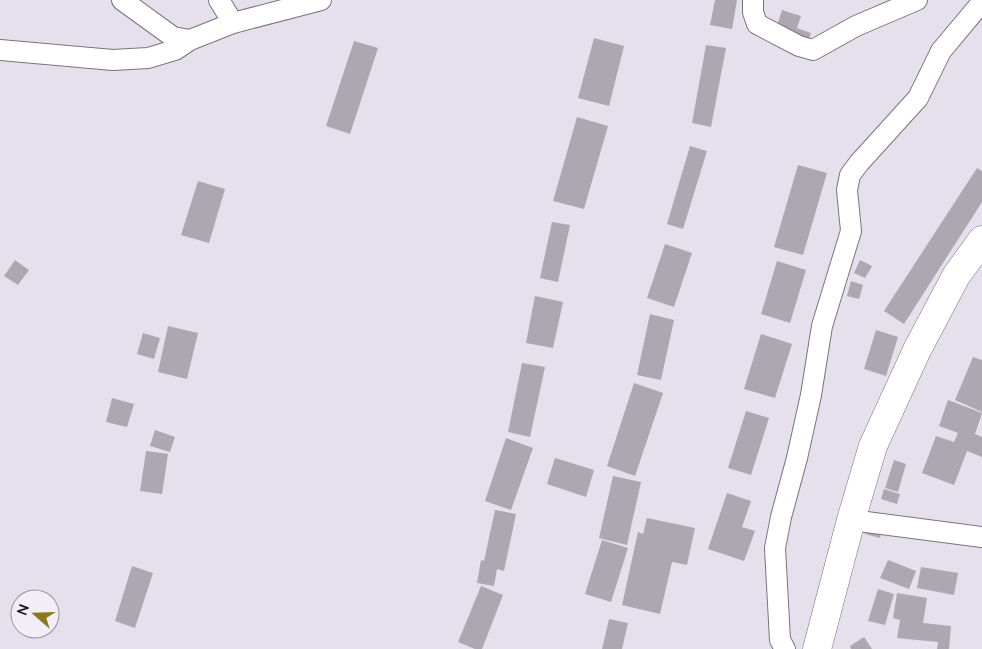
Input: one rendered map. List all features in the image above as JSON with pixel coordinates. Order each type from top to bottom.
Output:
[{"type":"main road","points":[[817,649],[851,520],[873,446],[901,383],[956,276],[982,240]]},
{"type":"street","points":[[122,0],[173,36],[190,40]]},
{"type":"street","points":[[219,0],[233,23]]},
{"type":"street","points":[[0,50],[113,60],[148,58],[174,50],[190,40],[233,23],[321,0]]},
{"type":"street","points":[[753,0],[753,12],[758,24],[799,46],[813,50],[856,26],[917,0]]},
{"type":"street","points":[[785,649],[780,640],[779,632],[775,548],[780,517],[799,449],[811,395],[822,326],[851,231],[847,190],[850,175],[918,98],[941,51],[982,2]]},
{"type":"street","points":[[851,520],[982,537]]},
{"type":"building","points":[[715,0],[737,0],[732,29],[710,25]]},
{"type":"building","points":[[782,10],[801,16],[797,28],[811,33],[805,51],[776,29]]},
{"type":"building","points":[[594,38],[624,46],[609,106],[578,98]]},
{"type":"building","points":[[354,41],[378,48],[350,134],[326,126]]},
{"type":"building","points":[[706,45],[726,48],[711,127],[692,123]]},
{"type":"building","points":[[577,117],[608,126],[584,209],[553,201]]},
{"type":"building","points":[[690,146],[707,151],[683,229],[667,224]]},
{"type":"building","points":[[798,165],[827,173],[803,255],[774,247]]},
{"type":"building","points":[[977,168],[982,171],[982,202],[904,324],[884,311]]},
{"type":"building","points":[[198,181],[225,189],[209,243],[181,235]]},
{"type":"building","points":[[552,222],[570,225],[558,282],[540,278]]},
{"type":"building","points":[[665,244],[692,253],[674,307],[647,298]]},
{"type":"building","points":[[15,260],[29,270],[18,285],[4,276]]},
{"type":"building","points":[[860,260],[872,266],[865,278],[854,273]]},
{"type":"building","points":[[777,261],[806,270],[790,323],[761,314]]},
{"type":"building","points":[[851,281],[863,285],[859,299],[847,296]]},
{"type":"building","points":[[535,296],[563,302],[553,348],[526,343]]},
{"type":"building","points":[[650,314],[674,320],[661,380],[637,375]]},
{"type":"building","points":[[168,326],[198,333],[187,379],[158,372]]},
{"type":"building","points":[[876,330],[898,337],[886,376],[864,369]]},
{"type":"building","points":[[143,333],[160,338],[154,359],[137,354]]},
{"type":"building","points":[[761,334],[792,344],[775,398],[744,389]]},
{"type":"building","points":[[973,357],[982,360],[982,412],[955,400]]},
{"type":"building","points":[[522,363],[545,367],[530,437],[508,432]]},
{"type":"building","points":[[634,383],[663,393],[635,476],[607,466]]},
{"type":"building","points":[[112,398],[134,404],[127,427],[106,422]]},
{"type":"building","points":[[948,400],[982,413],[975,434],[982,437],[982,457],[967,451],[954,485],[922,473],[936,436],[954,442],[958,433],[939,426]]},
{"type":"building","points":[[746,411],[769,418],[751,475],[728,468]]},
{"type":"building","points":[[155,430],[175,437],[170,452],[150,446]]},
{"type":"building","points":[[506,438],[533,448],[511,510],[485,501]]},
{"type":"building","points":[[146,451],[168,454],[162,494],[140,491]]},
{"type":"building","points":[[555,458],[594,470],[586,497],[547,484]]},
{"type":"building","points":[[894,460],[906,464],[898,492],[885,488]]},
{"type":"building","points":[[613,476],[641,482],[627,545],[599,538]]},
{"type":"building","points":[[884,489],[900,494],[897,504],[881,499]]},
{"type":"building","points":[[727,493],[751,501],[742,527],[755,531],[744,561],[708,549]]},
{"type":"building","points":[[495,510],[516,514],[504,571],[497,569],[494,586],[477,583],[481,560],[484,561]]},
{"type":"building","points":[[647,518],[695,528],[687,565],[672,562],[660,614],[622,605],[638,532],[643,534]]},
{"type":"building","points":[[869,522],[883,526],[880,538],[865,534]]},
{"type":"building","points":[[602,540],[628,548],[611,602],[585,594]]},
{"type":"building","points":[[888,560],[916,571],[909,589],[880,578]]},
{"type":"building","points":[[132,566],[153,573],[135,628],[115,621]]},
{"type":"building","points":[[921,567],[958,573],[954,595],[917,588]]},
{"type":"building","points":[[481,586],[503,595],[482,649],[475,649],[458,642]]},
{"type":"building","points":[[878,589],[894,594],[885,625],[868,621]]},
{"type":"building","points":[[897,593],[927,598],[923,623],[951,626],[949,649],[937,649],[938,642],[897,638],[900,620],[893,618]]},
{"type":"building","points":[[609,619],[628,623],[622,649],[602,649]]},
{"type":"building","points":[[864,637],[872,649],[851,649],[850,646]]}]
